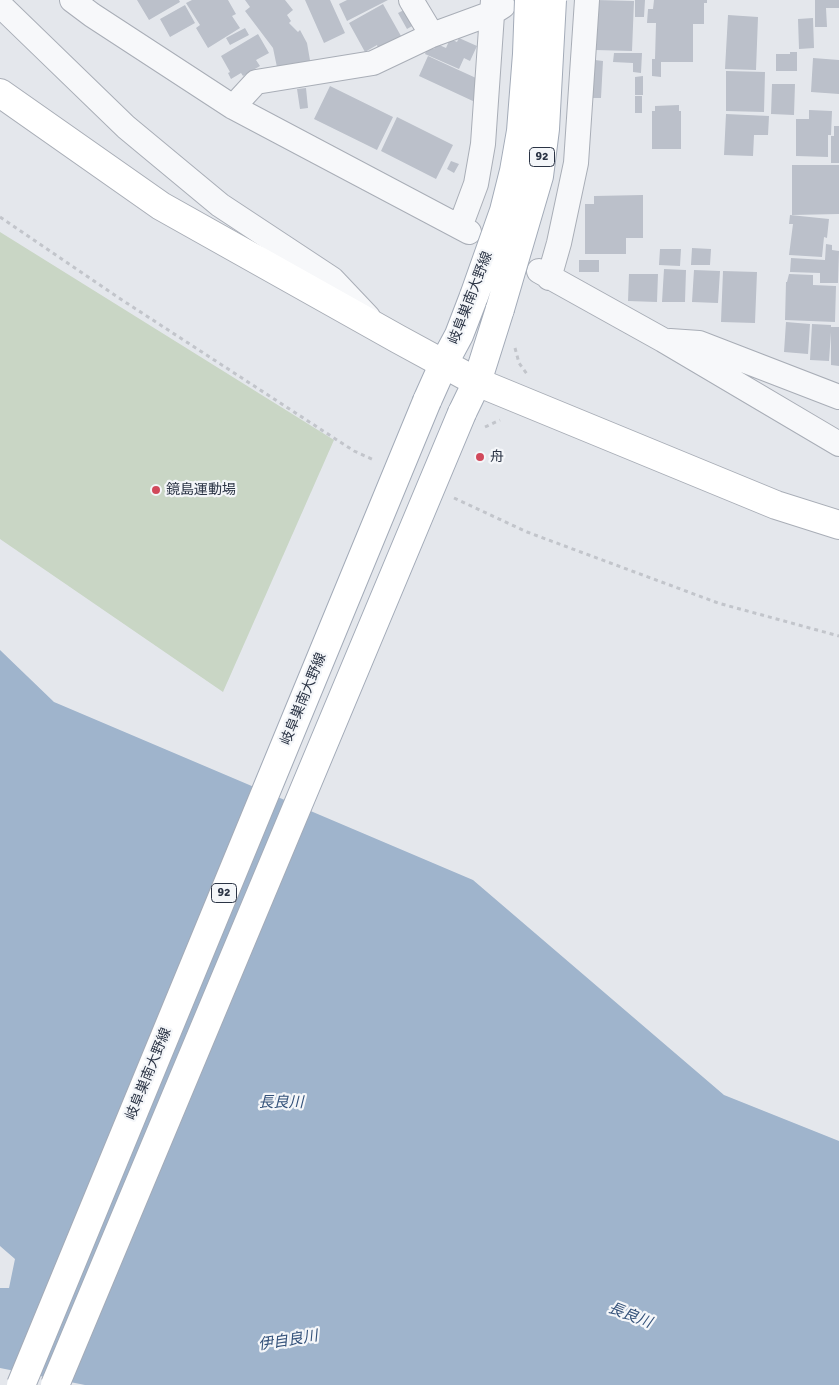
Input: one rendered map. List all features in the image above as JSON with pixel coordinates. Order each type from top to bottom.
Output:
[{"type":"main road","name":"岐阜巣南大野線","points":[[55,1385],[462,413],[478,382],[539,176],[545,129],[552,0]]},
{"type":"main road","name":"岐阜巣南大野線","points":[[21,1385],[427,401],[444,363],[460,335],[504,211],[521,131],[527,54],[505,4]]},
{"type":"main road","points":[[0,93],[161,206],[478,382],[776,505],[839,525]]},
{"type":"street","points":[[72,0],[99,8],[233,107],[464,230],[476,184],[505,4]]},
{"type":"street","points":[[411,0],[432,36]]},
{"type":"street","points":[[587,0],[576,163],[559,243],[544,275],[663,340],[839,444]]},
{"type":"street","points":[[233,107],[256,82],[372,64],[505,4]]},
{"type":"street","points":[[0,5],[126,127],[220,205],[332,279],[376,326]]},
{"type":"street","points":[[663,340],[699,343],[839,397]]},
{"type":"path","points":[[514,344],[519,363],[528,376]]},
{"type":"green space","name":"鏡島運動場","points":[[0,232],[334,440],[223,692],[0,539]]},
{"type":"water","name":"長良川","points":[[0,650],[54,702],[473,880],[724,1095],[839,1141],[839,1385],[85,1385],[0,1368],[0,1288],[9,1288],[15,1259],[0,1246]]},
{"type":"building","points":[[137,0],[179,0],[180,2],[149,20]]},
{"type":"building","points":[[192,0],[228,0],[236,14],[232,16],[240,28],[208,48],[196,28],[200,25],[186,3]]},
{"type":"building","points":[[245,0],[285,0],[293,10],[287,15],[291,21],[289,23],[298,32],[300,30],[307,43],[311,66],[278,72],[273,48],[245,11],[250,7]]},
{"type":"building","points":[[305,0],[330,0],[345,33],[324,43]]},
{"type":"building","points":[[347,0],[388,0],[347,21],[339,4]]},
{"type":"building","points":[[596,0],[634,1],[632,51],[595,50]]},
{"type":"building","points":[[635,0],[645,0],[644,17],[635,17]]},
{"type":"building","points":[[654,0],[707,0],[707,3],[704,3],[704,24],[693,24],[693,62],[661,62],[661,77],[652,76],[652,59],[655,59],[656,23],[647,23],[648,9],[653,9]]},
{"type":"building","points":[[815,0],[839,0],[839,8],[826,8],[827,27],[815,27]]},
{"type":"building","points":[[383,4],[401,36],[378,48],[377,45],[365,52],[349,23]]},
{"type":"building","points":[[185,5],[195,23],[170,37],[160,19]]},
{"type":"building","points":[[406,9],[414,25],[407,29],[398,13]]},
{"type":"building","points":[[728,15],[758,17],[756,70],[725,69]]},
{"type":"building","points":[[813,18],[814,48],[799,49],[798,19]]},
{"type":"building","points":[[245,28],[249,35],[230,45],[226,38]]},
{"type":"building","points":[[258,34],[269,53],[256,60],[260,66],[243,76],[241,73],[231,79],[228,73],[230,72],[221,56]]},
{"type":"building","points":[[459,38],[477,46],[470,61],[464,58],[459,69],[425,54],[428,46],[434,49],[437,44],[446,48],[450,39],[457,42]]},
{"type":"building","points":[[790,52],[797,52],[797,71],[776,71],[776,54],[790,54]]},
{"type":"building","points":[[614,53],[642,53],[641,73],[633,72],[633,63],[613,62]]},
{"type":"building","points":[[428,56],[476,78],[475,102],[419,76]]},
{"type":"building","points":[[813,58],[839,60],[839,94],[811,92]]},
{"type":"building","points":[[595,60],[603,61],[601,98],[592,98]]},
{"type":"building","points":[[726,71],[765,72],[764,112],[726,111]]},
{"type":"building","points":[[643,76],[643,95],[635,95],[635,77]]},
{"type":"building","points":[[772,84],[795,84],[794,115],[771,114]]},
{"type":"building","points":[[330,86],[393,117],[377,150],[314,119]]},
{"type":"building","points":[[306,88],[308,108],[300,109],[297,89]]},
{"type":"building","points":[[635,96],[642,96],[642,113],[635,113]]},
{"type":"building","points":[[679,105],[679,111],[681,111],[681,149],[652,149],[652,111],[655,111],[655,106]]},
{"type":"building","points":[[809,110],[832,111],[831,135],[828,135],[828,157],[796,156],[796,119],[809,119]]},
{"type":"building","points":[[726,114],[769,116],[768,135],[754,135],[753,156],[724,155]]},
{"type":"building","points":[[397,117],[453,145],[436,179],[381,151]]},
{"type":"building","points":[[834,126],[839,126],[839,163],[831,163],[831,136],[834,136]]},
{"type":"building","points":[[451,161],[459,164],[454,173],[447,169]]},
{"type":"building","points":[[792,165],[839,165],[839,214],[792,215]]},
{"type":"building","points":[[643,195],[643,238],[626,238],[626,254],[585,254],[585,204],[594,204],[594,196]]},
{"type":"building","points":[[790,215],[829,219],[827,238],[824,237],[822,257],[789,255],[793,224],[789,224]]},
{"type":"building","points":[[826,244],[832,245],[832,250],[839,251],[838,283],[820,283],[820,273],[790,272],[791,258],[825,260]]},
{"type":"building","points":[[692,248],[711,249],[710,265],[691,265]]},
{"type":"building","points":[[660,249],[681,249],[680,266],[659,265]]},
{"type":"building","points":[[579,260],[599,260],[599,272],[579,272]]},
{"type":"building","points":[[664,269],[686,270],[685,302],[662,302]]},
{"type":"building","points":[[694,270],[720,271],[718,303],[692,302]]},
{"type":"building","points":[[723,271],[757,272],[755,323],[721,322]]},
{"type":"building","points":[[629,274],[658,274],[657,302],[628,301]]},
{"type":"building","points":[[789,274],[813,275],[813,285],[836,286],[835,322],[785,320],[786,282]]},
{"type":"building","points":[[786,322],[810,324],[808,354],[784,352]]},
{"type":"building","points":[[812,324],[839,327],[839,366],[831,365],[831,332],[829,361],[810,360]]},
{"type":"place","name":"舟","points":[[480,457]]},
{"type":"place","name":"鏡島運動場","points":[[156,490]]},
{"type":"water label","name":"伊自良川","points":[[288,1341]]}]
